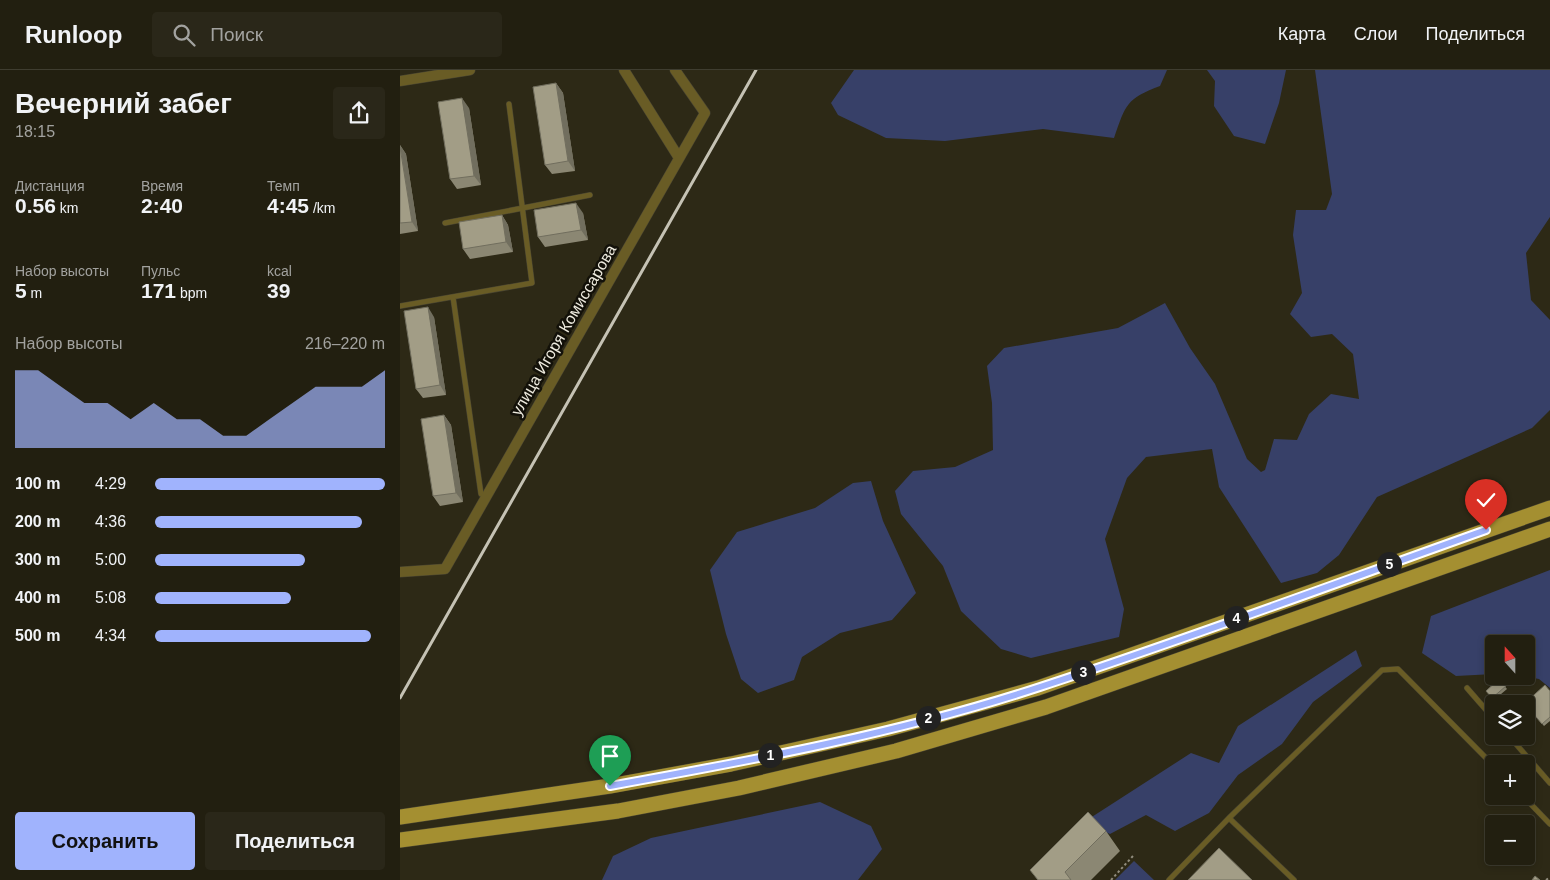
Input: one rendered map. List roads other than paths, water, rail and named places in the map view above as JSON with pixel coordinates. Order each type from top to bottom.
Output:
[{"type":"main road","points":[[400,817],[610,786],[703,769],[888,729],[1038,688],[1550,508]]},
{"type":"main road","points":[[400,840],[618,811],[739,788],[896,752],[1046,708],[1550,529]]},
{"type":"street","points":[[400,81],[470,70]]},
{"type":"street","points":[[624,70],[678,158]]},
{"type":"street","name":"улица Игоря Комиссарова","points":[[400,572],[445,569],[705,113],[674,70]]},
{"type":"lane","points":[[400,306],[532,283],[509,104]]},
{"type":"lane","points":[[445,223],[590,195]]},
{"type":"lane","points":[[453,297],[481,494]]},
{"type":"lane","points":[[1169,880],[1229,818],[1382,670],[1398,669],[1485,757]]},
{"type":"lane","points":[[1466,688],[1485,709]]},
{"type":"lane","points":[[1517,745],[1550,783]]},
{"type":"lane","points":[[1545,777],[1550,772]]},
{"type":"lane","points":[[1532,805],[1550,824]]},
{"type":"lane","points":[[1229,818],[1294,880]]},
{"type":"railway","points":[[400,698],[756,70]]}]
